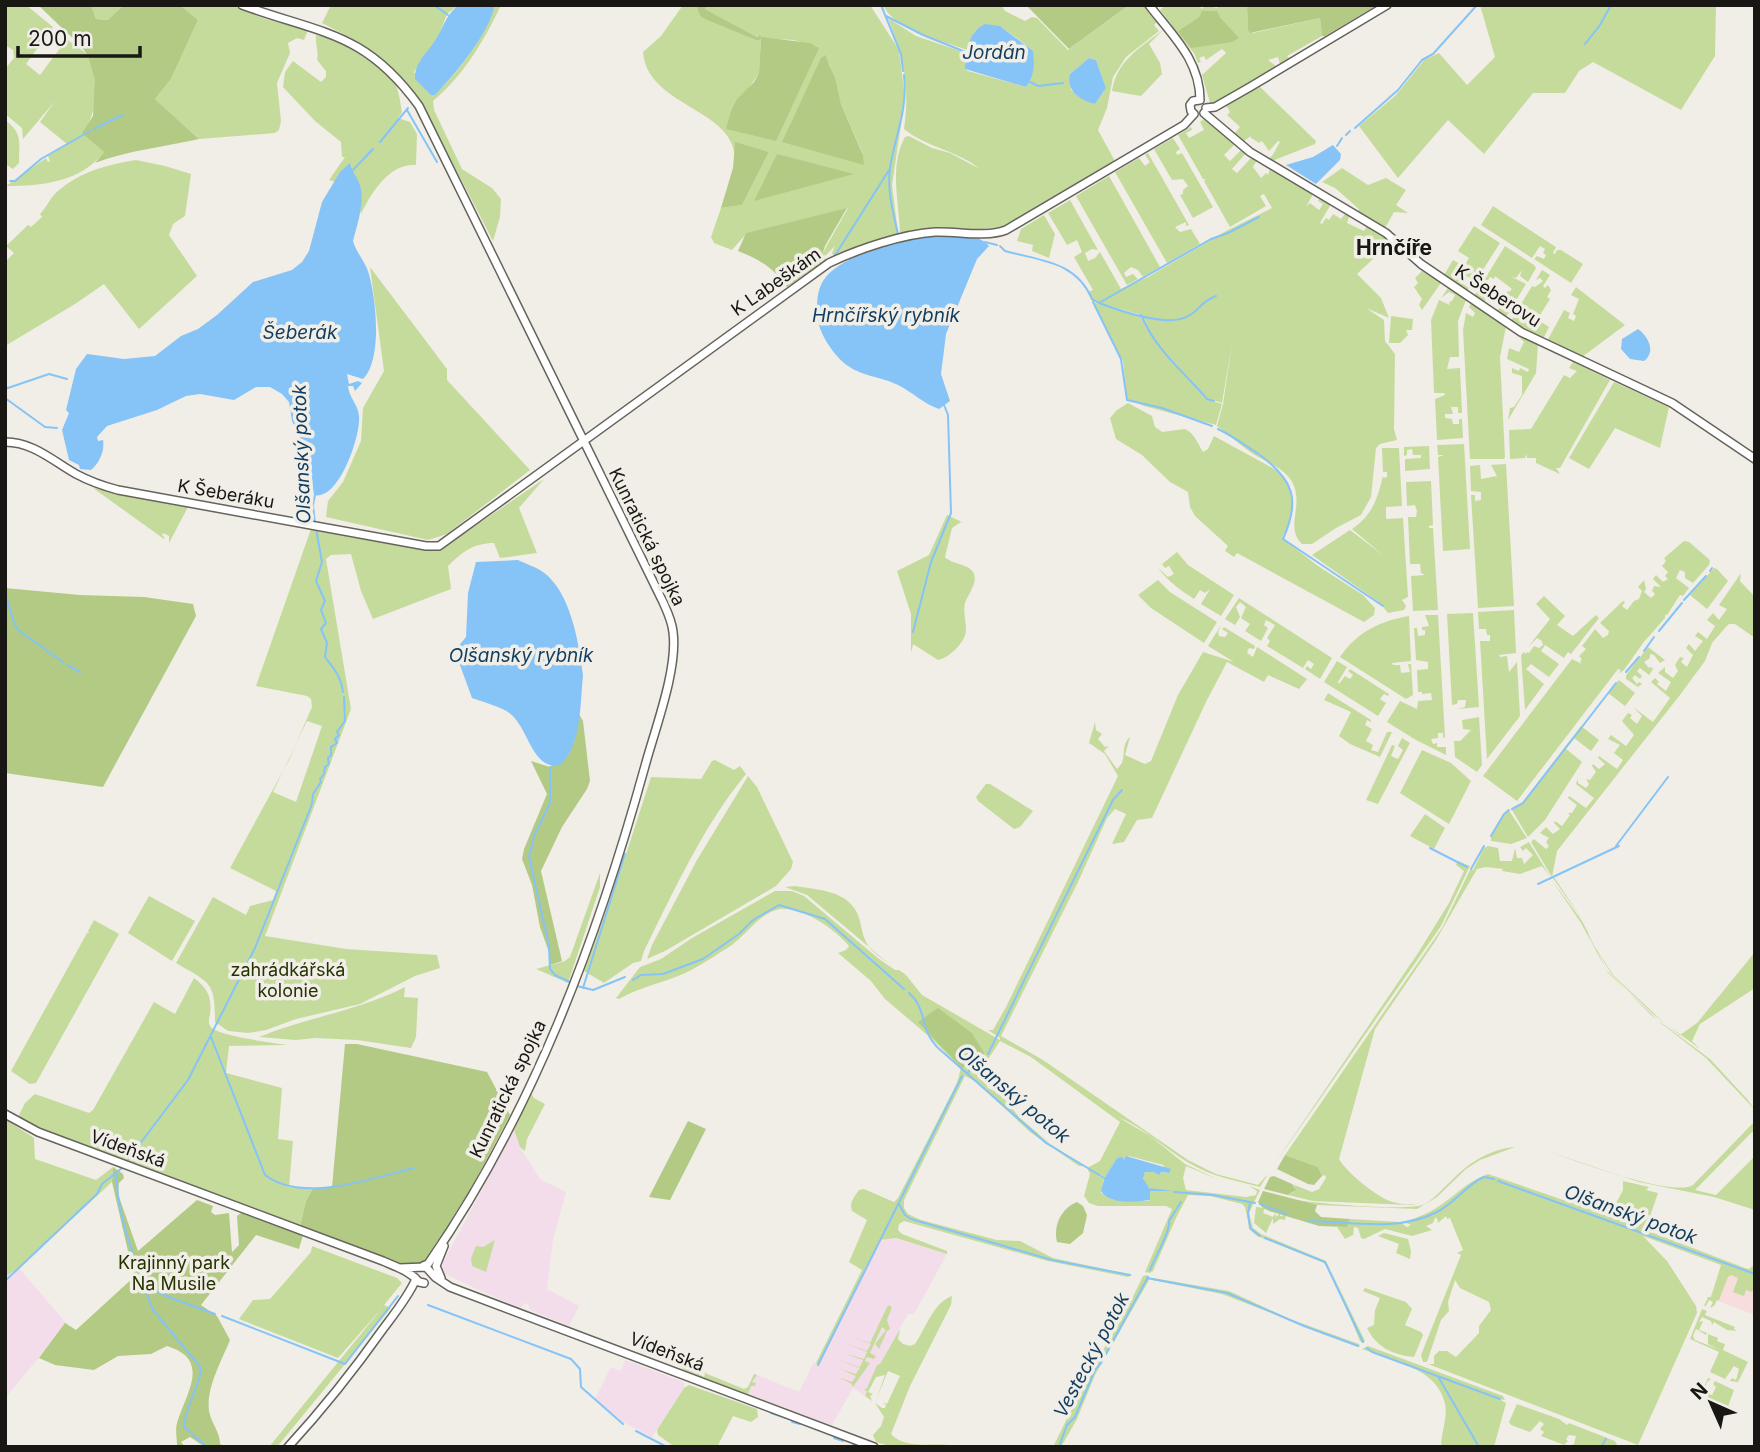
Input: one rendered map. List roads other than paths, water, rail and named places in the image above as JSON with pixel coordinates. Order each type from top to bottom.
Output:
[{"type":"main road","name":"Kunratická spojka","points":[[242,5],[315,27],[351,42],[380,62],[408,91],[427,120],[663,601],[672,627],[674,645],[667,684],[634,807],[576,981],[520,1105],[433,1263],[431,1272]]},
{"type":"main road","points":[[1149,5],[1189,56],[1196,70],[1200,100],[1205,110]]},
{"type":"main road","points":[[1200,100],[1190,104],[1194,114],[1200,115],[1215,107],[1387,5]]},
{"type":"main road","name":"K Šeberovu","points":[[1205,110],[1250,152],[1386,233],[1421,264],[1521,332],[1667,400],[1755,459]]},
{"type":"main road","name":"K Labeškám","points":[[584,442],[829,262],[921,234],[992,234],[1006,230],[1184,125],[1194,114]]},
{"type":"main road","points":[[577,428],[586,435],[596,433]]},
{"type":"main road","name":"K Šeberáku","points":[[5,442],[35,448],[80,476],[110,488],[315,527],[439,546],[584,442]]},
{"type":"main road","points":[[573,450],[579,450],[591,457]]},
{"type":"main road","name":"Vídeňská","points":[[5,1114],[38,1132],[399,1268],[425,1283],[449,1286],[469,1293],[874,1447]]},
{"type":"main road","name":"Kunratická spojka","points":[[422,1266],[428,1264],[452,1229]]},
{"type":"main road","points":[[444,1247],[436,1265],[438,1274],[443,1280],[469,1293]]},
{"type":"main road","points":[[288,1447],[329,1399],[401,1303],[416,1271],[422,1266]]},
{"type":"main road","name":"Vídeňská","points":[[399,1268],[422,1266],[449,1286]]},
{"type":"main road","points":[[401,1303],[430,1279],[431,1272]]},
{"type":"water","points":[[458,5],[495,5],[486,28],[470,53],[435,95],[431,95],[415,79],[415,73],[447,18]]},
{"type":"water","name":"Jordán","points":[[985,24],[1000,26],[1033,51],[1033,69],[1026,87],[965,69],[971,37]]},
{"type":"water","points":[[1089,58],[1096,60],[1106,88],[1095,104],[1075,94],[1069,80],[1070,74]]},
{"type":"water","points":[[1333,145],[1341,154],[1340,160],[1316,184],[1286,165],[1313,157]]},
{"type":"water","name":"Šeberák","points":[[350,163],[362,195],[353,241],[371,282],[376,327],[369,370],[363,379],[347,374],[349,384],[358,381],[362,383],[355,391],[353,386],[348,386],[358,412],[359,425],[347,465],[332,488],[323,494],[314,495],[309,457],[292,421],[289,402],[270,387],[256,387],[234,400],[200,394],[186,396],[157,410],[107,426],[97,437],[98,441],[103,440],[103,448],[99,460],[91,470],[80,469],[79,465],[69,460],[62,430],[69,413],[66,410],[76,369],[87,354],[124,359],[155,356],[181,336],[198,329],[217,315],[253,282],[292,270],[302,262],[309,251],[322,202],[340,172]]},
{"type":"water","name":"Hrnčířský rybník","points":[[934,236],[971,237],[989,246],[977,259],[946,334],[941,374],[950,401],[939,409],[898,385],[857,371],[844,363],[826,340],[819,326],[817,312],[818,293],[823,281],[843,263],[873,250]]},
{"type":"water","points":[[1638,329],[1650,345],[1650,353],[1644,361],[1630,359],[1621,349],[1622,339]]},
{"type":"water","name":"Olšanský rybník","points":[[518,560],[543,572],[561,592],[572,619],[579,649],[583,675],[579,724],[572,748],[559,766],[549,765],[542,760],[515,718],[508,712],[472,698],[457,657],[457,648],[466,637],[468,593],[476,562]]},
{"type":"water","points":[[1126,1156],[1171,1169],[1169,1173],[1161,1172],[1159,1175],[1145,1172],[1143,1178],[1149,1188],[1173,1191],[1150,1191],[1150,1200],[1123,1202],[1110,1199],[1101,1191],[1105,1177],[1117,1158],[1122,1157],[1124,1160]]},
{"type":"waterway","points":[[434,5],[448,15]]},
{"type":"waterway","points":[[881,5],[901,54],[903,71]]},
{"type":"waterway","points":[[1355,128],[1398,90],[1422,60],[1433,54],[1477,5]]},
{"type":"waterway","points":[[1585,44],[1611,5]]},
{"type":"waterway","points":[[886,16],[923,35],[968,53]]},
{"type":"waterway","points":[[898,234],[889,177],[903,112],[904,75]]},
{"type":"waterway","points":[[1030,82],[1038,86],[1063,83]]},
{"type":"waterway","points":[[380,142],[408,108]]},
{"type":"waterway","points":[[407,110],[437,162]]},
{"type":"waterway","points":[[94,129],[122,115]]},
{"type":"waterway","points":[[10,181],[15,181],[41,159],[90,131]]},
{"type":"waterway","points":[[1346,135],[1350,131]]},
{"type":"waterway","points":[[1337,146],[1342,138]]},
{"type":"waterway","points":[[350,173],[373,149]]},
{"type":"waterway","points":[[834,257],[889,170]]},
{"type":"waterway","points":[[1000,246],[1005,251],[1056,264],[1067,270],[1077,277],[1092,299],[1099,303],[1211,239],[1259,217]]},
{"type":"waterway","points":[[985,242],[997,245]]},
{"type":"waterway","points":[[1099,303],[1145,317],[1170,320],[1190,315],[1216,296]]},
{"type":"waterway","points":[[1093,302],[1121,359],[1127,400],[1162,408],[1212,426]]},
{"type":"waterway","points":[[1141,315],[1154,339],[1170,359],[1207,399],[1214,401]]},
{"type":"waterway","points":[[5,389],[49,374],[67,379]]},
{"type":"waterway","points":[[5,398],[45,427],[57,428]]},
{"type":"waterway","points":[[913,632],[931,562],[951,513],[948,415],[944,405]]},
{"type":"waterway","points":[[1218,429],[1260,455],[1287,482],[1291,491],[1292,513],[1283,539],[1383,606]]},
{"type":"waterway","name":"Olšanský potok","points":[[315,495],[315,524]]},
{"type":"waterway","name":"Olšanský potok","points":[[316,529],[322,562],[316,581],[325,601],[321,610],[326,623],[321,629],[327,643],[325,657],[339,677],[343,692]]},
{"type":"waterway","points":[[1684,600],[1706,576]]},
{"type":"waterway","points":[[5,592],[18,630],[63,662]]},
{"type":"waterway","points":[[1659,631],[1682,603]]},
{"type":"waterway","points":[[1644,651],[1654,637]]},
{"type":"waterway","points":[[1626,672],[1639,657]]},
{"type":"waterway","points":[[67,665],[80,672]]},
{"type":"waterway","points":[[1512,809],[1523,803],[1616,683]]},
{"type":"waterway","points":[[127,1161],[188,1080],[255,948],[312,804],[313,794],[321,782],[325,767],[329,764],[331,747],[337,743],[337,732],[345,721],[344,697]]},
{"type":"waterway","name":"Olšanský potok","points":[[550,767],[550,803],[534,836],[529,857],[549,946],[550,969],[555,975],[572,983]]},
{"type":"waterway","points":[[1616,846],[1668,777]]},
{"type":"waterway","points":[[988,1054],[1113,800],[1122,790]]},
{"type":"waterway","points":[[1491,836],[1509,810]]},
{"type":"waterway","points":[[1471,869],[1484,846]]},
{"type":"waterway","points":[[1538,884],[1619,846]]},
{"type":"waterway","points":[[1430,848],[1467,867]]},
{"type":"waterway","points":[[583,988],[625,854]]},
{"type":"waterway","name":"Olšanský potok","points":[[633,980],[641,975],[663,974],[703,959],[739,934],[753,920],[779,905],[825,919],[904,989]]},
{"type":"waterway","name":"Olšanský potok","points":[[577,986],[593,990],[625,977]]},
{"type":"waterway","name":"Olšanský potok","points":[[909,993],[919,1006],[931,1040],[937,1047],[1046,1143],[1106,1179]]},
{"type":"waterway","points":[[211,1037],[265,1175],[298,1188],[318,1188],[358,1182],[414,1168]]},
{"type":"waterway","points":[[967,1073],[985,1058]]},
{"type":"waterway","points":[[818,1365],[962,1076]]},
{"type":"waterway","points":[[5,1281],[97,1194],[102,1184],[122,1168]]},
{"type":"waterway","points":[[117,1172],[121,1215],[143,1285],[215,1314]]},
{"type":"waterway","name":"Olšanský potok","points":[[1309,1221],[1374,1224],[1406,1222],[1437,1212],[1484,1177],[1494,1179]]},
{"type":"waterway","name":"Olšanský potok","points":[[1498,1181],[1755,1274]]},
{"type":"waterway","name":"Olšanský potok","points":[[1174,1192],[1213,1195],[1255,1203]]},
{"type":"waterway","name":"Vestecký potok","points":[[1150,1270],[1169,1221],[1181,1202]]},
{"type":"waterway","points":[[1250,1203],[1250,1228],[1260,1236]]},
{"type":"waterway","points":[[899,1204],[905,1215],[911,1219],[1052,1260],[1130,1275]]},
{"type":"waterway","name":"Olšanský potok","points":[[1260,1204],[1287,1214]]},
{"type":"waterway","points":[[1265,1238],[1325,1262],[1363,1342]]},
{"type":"waterway","name":"Vestecký potok","points":[[1059,1447],[1095,1370],[1148,1277]]},
{"type":"waterway","points":[[1147,1278],[1227,1293],[1358,1346]]},
{"type":"waterway","points":[[143,1285],[153,1310],[201,1368],[184,1427],[207,1447]]},
{"type":"waterway","points":[[222,1316],[345,1364],[398,1296]]},
{"type":"waterway","points":[[428,1305],[571,1359],[580,1369],[581,1387],[623,1424]]},
{"type":"waterway","points":[[1367,1348],[1500,1399]]},
{"type":"waterway","points":[[1439,1378],[1479,1447]]},
{"type":"waterway","points":[[771,1413],[786,1418]]},
{"type":"waterway","points":[[792,1422],[800,1424]]},
{"type":"waterway","points":[[636,1431],[667,1447]]},
{"type":"waterway","points":[[834,1438],[843,1441]]},
{"type":"waterway","points":[[1601,1447],[1606,1439]]},
{"type":"waterway","points":[[853,1444],[862,1447]]},
{"type":"district","name":"Hrnčíře","points":[[1394,248]]},
{"type":"park label","name":"zahrádkářská kolonie","points":[[288,980]]},
{"type":"park label","name":"Krajinný park Na Musile","points":[[174,1273]]}]
